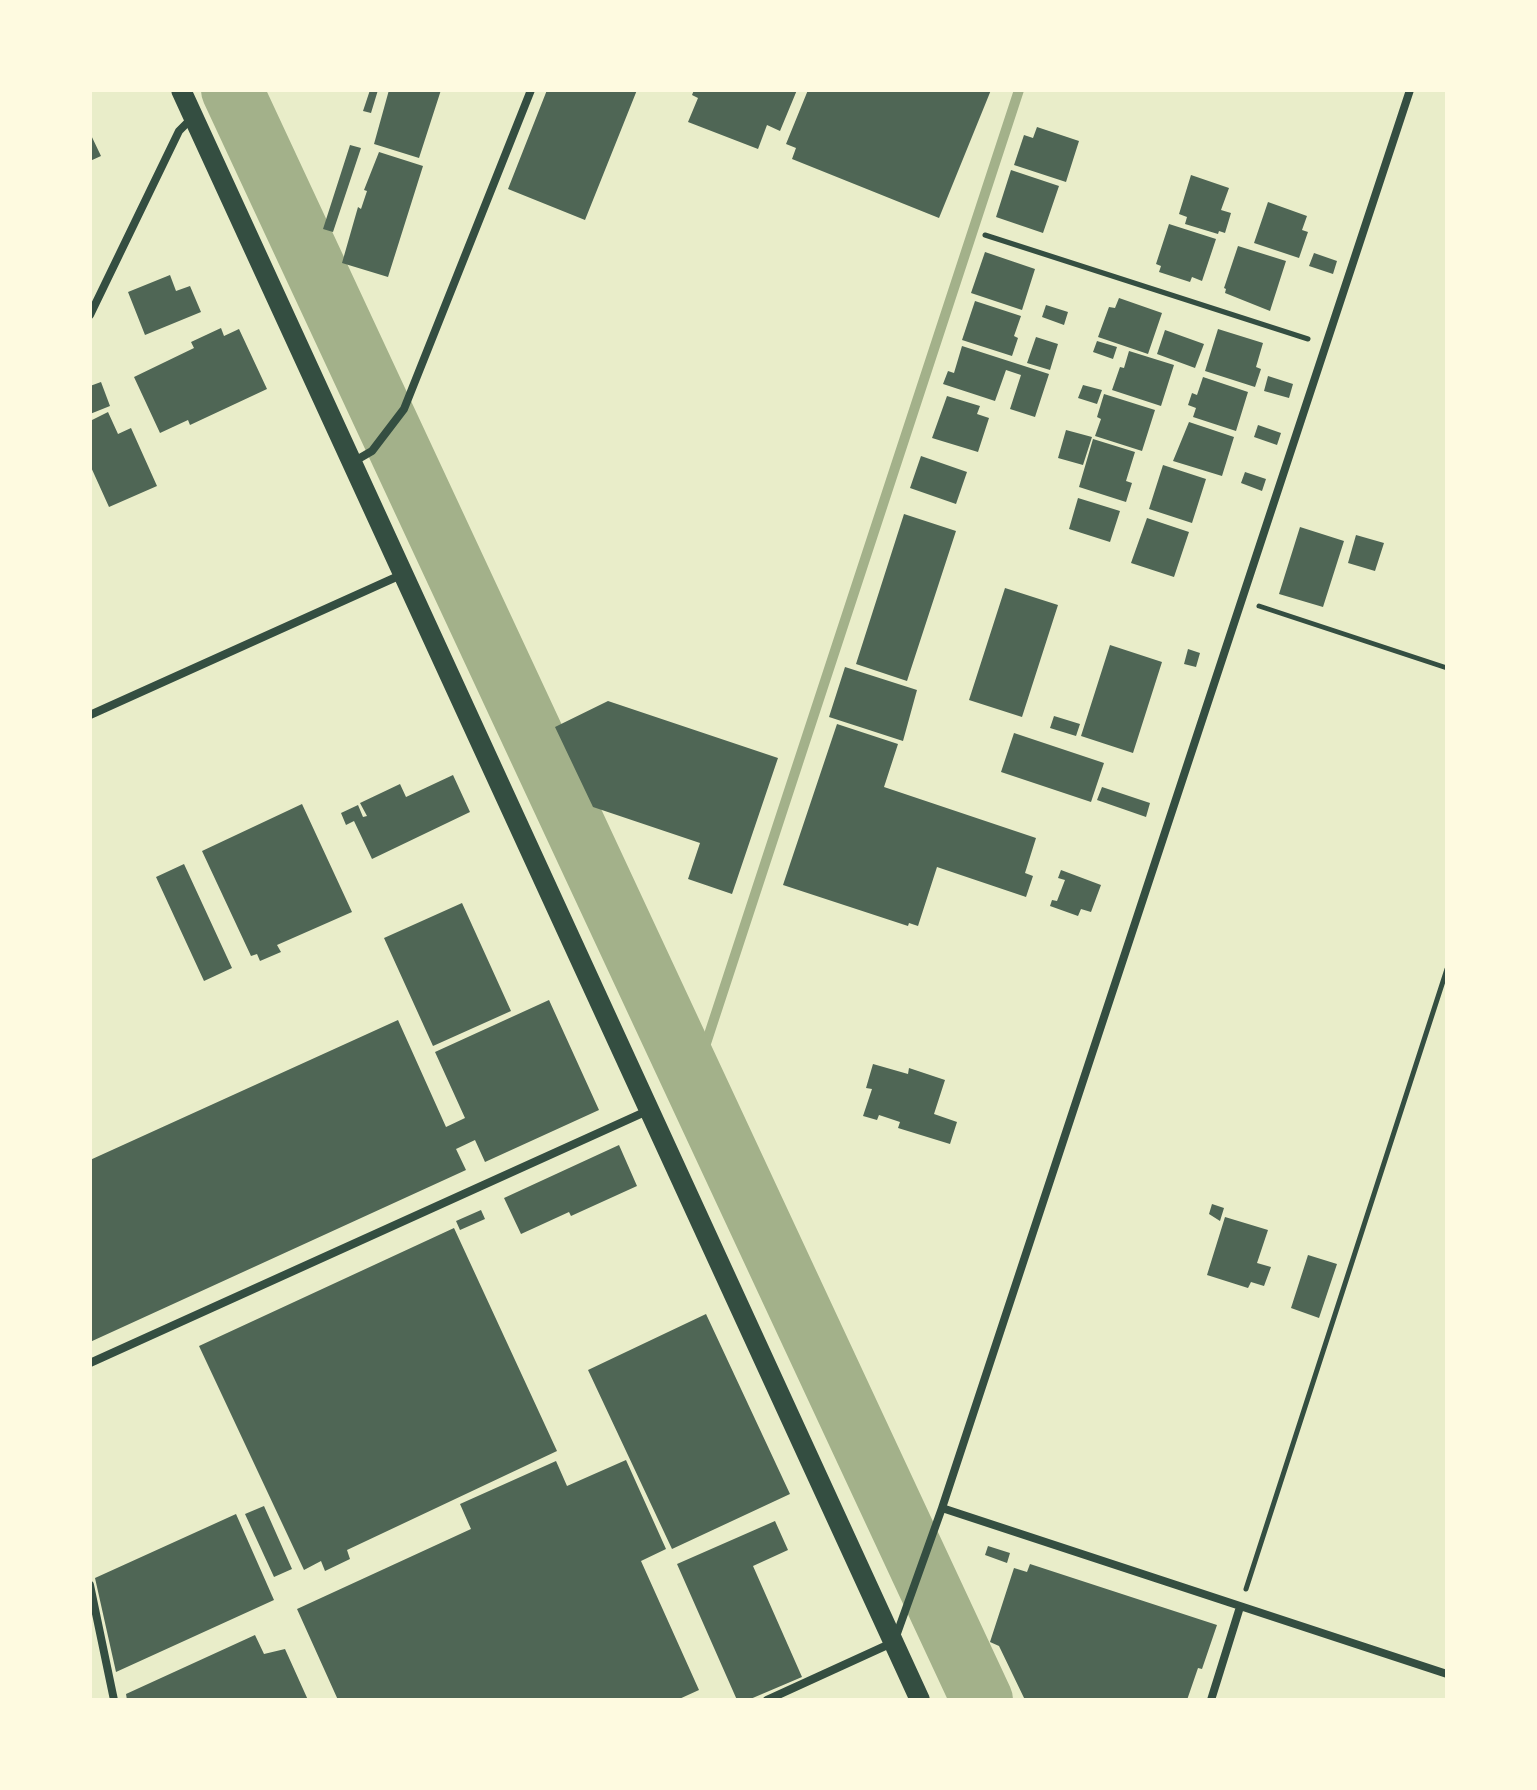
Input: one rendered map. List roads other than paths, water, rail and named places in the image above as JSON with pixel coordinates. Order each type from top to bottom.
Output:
[{"type":"main road","points":[[181,90],[920,1700]]},
{"type":"street","points":[[352,463],[372,451],[404,409],[531,90]]},
{"type":"street","points":[[767,1700],[894,1642],[942,1508],[1410,90]]},
{"type":"street","points":[[90,315],[179,131],[194,117]]},
{"type":"street","points":[[90,715],[403,574]]},
{"type":"street","points":[[90,1363],[649,1110]]},
{"type":"street","points":[[942,1508],[1447,1674]]},
{"type":"street","points":[[90,1585],[114,1700]]},
{"type":"street","points":[[1211,1700],[1240,1607]]},
{"type":"waterway","points":[[232,90],[982,1700]]},
{"type":"waterway","points":[[694,1080],[1019,90]]}]
